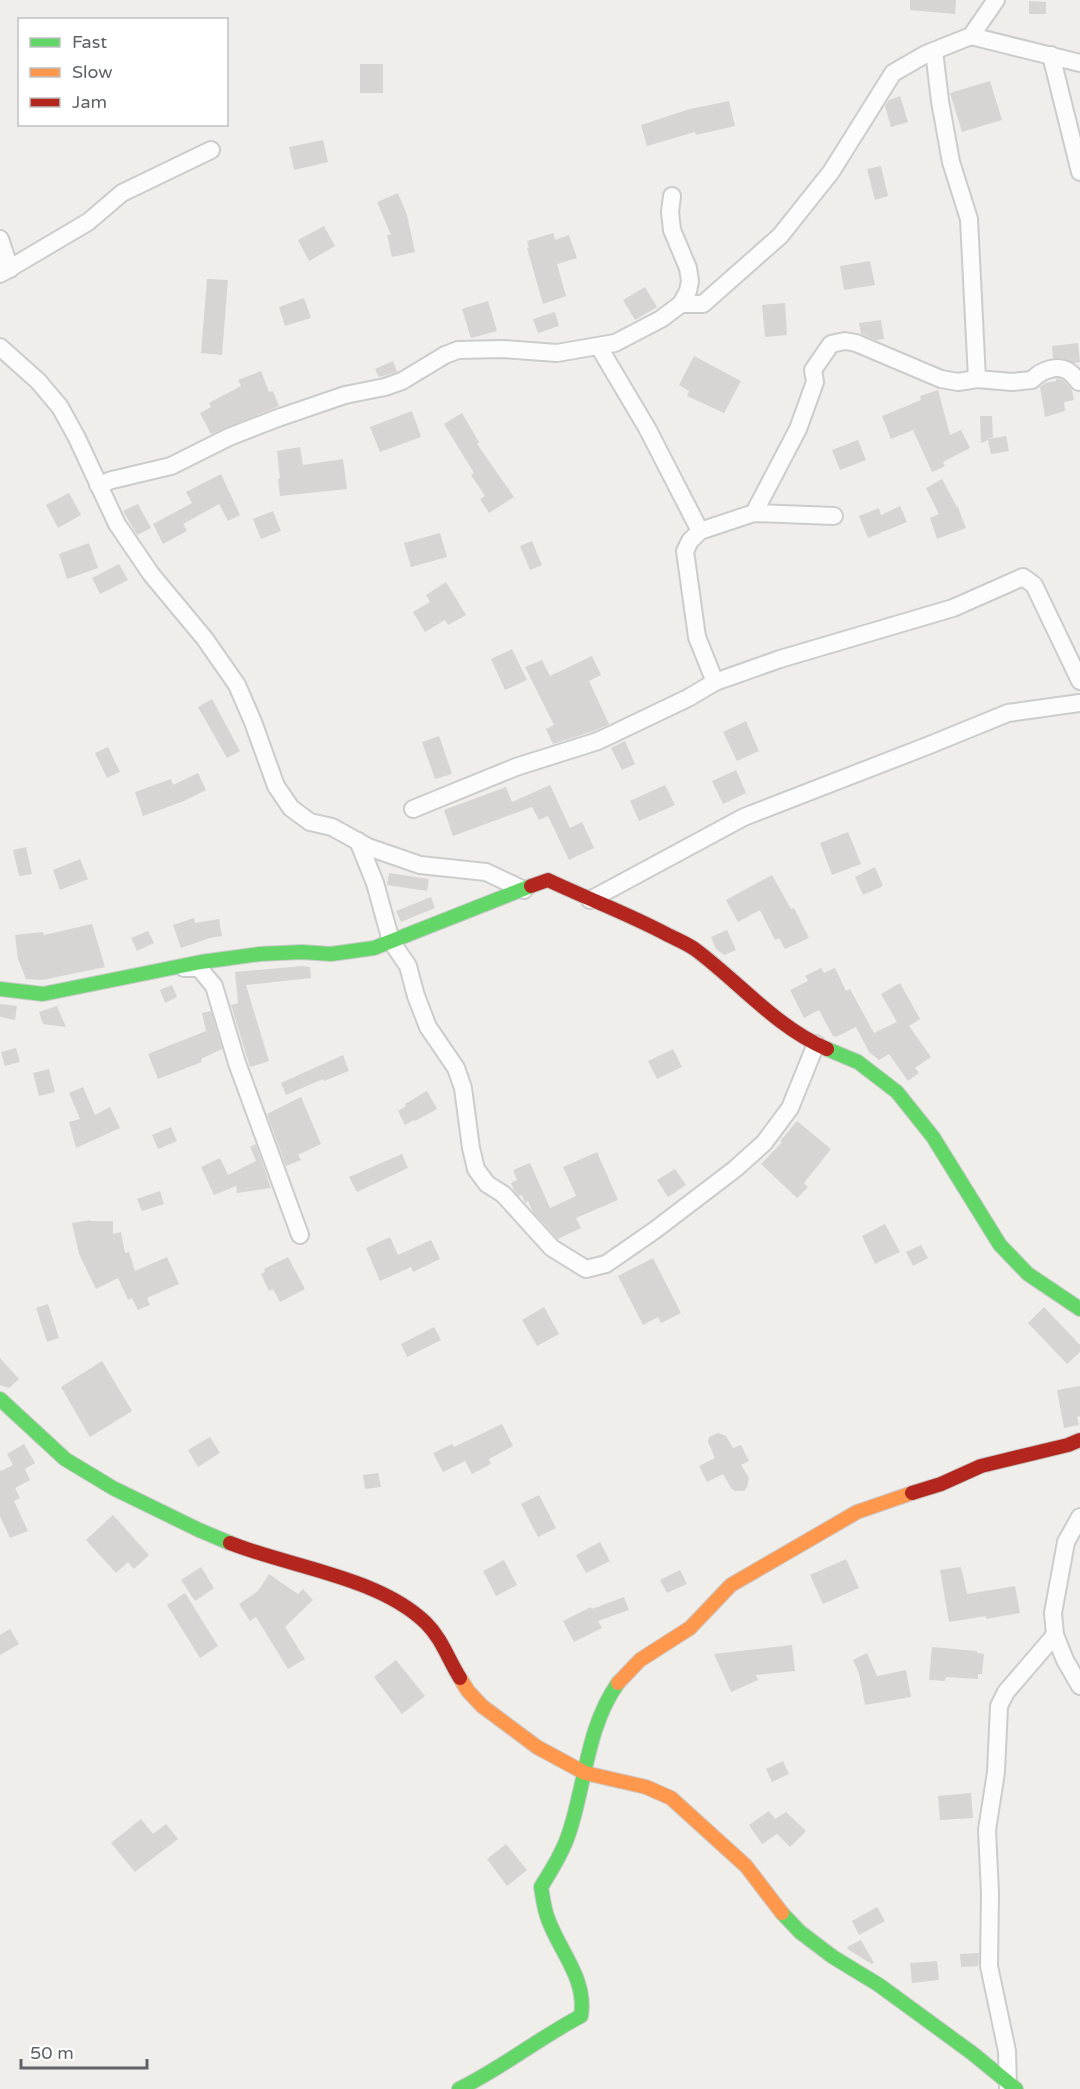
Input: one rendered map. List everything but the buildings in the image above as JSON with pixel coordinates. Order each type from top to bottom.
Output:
[{"type":"street","points":[[681,304],[703,304],[780,236],[831,172],[893,73],[934,51],[971,36],[996,0]]},
{"type":"street","points":[[971,36],[1080,63]]},
{"type":"street","points":[[934,51],[951,162],[969,219],[977,379]]},
{"type":"street","points":[[1051,56],[1080,172]]},
{"type":"street","points":[[0,240],[5,271],[88,222],[122,193],[211,150]]},
{"type":"street","points":[[98,485],[171,466],[229,437],[275,418],[345,395],[402,381],[445,355],[458,350],[503,349],[557,353],[615,343],[661,319],[681,304],[688,291],[690,281],[688,268],[672,230],[670,213],[672,196]]},
{"type":"street","points":[[754,513],[798,429],[815,382],[813,370],[831,344],[844,341],[856,343],[941,379],[958,382],[977,379],[1012,382],[1032,380],[1039,372],[1051,369],[1067,370],[1079,382]]},
{"type":"street","points":[[0,347],[38,381],[60,407],[117,524],[151,574],[205,639],[237,685],[276,786],[291,808],[310,822],[333,827],[358,841],[420,865],[486,872],[524,890]]},
{"type":"street","points":[[599,347],[647,428],[700,531]]},
{"type":"street","points":[[715,682],[697,637],[685,551],[690,541],[700,531],[754,513],[834,516]]},
{"type":"street","points":[[413,809],[516,767],[598,741],[688,698],[715,682],[780,659],[954,608],[1023,577],[1034,585],[1080,681]]},
{"type":"street","points":[[590,900],[744,817],[1008,713],[1080,703]]},
{"type":"street","points":[[358,841],[375,883],[391,941],[408,966],[428,1028],[456,1068],[463,1088],[476,1169],[488,1184],[503,1194],[552,1248],[586,1269],[606,1264],[655,1230],[735,1169],[764,1143],[790,1108],[816,1044]]},
{"type":"street","points":[[0,989],[43,994],[201,962],[260,954],[302,952],[331,954],[374,948],[548,880],[590,900],[634,916],[695,949],[764,1009],[816,1044],[858,1062],[897,1092],[933,1137],[1000,1245],[1028,1274],[1080,1309]]},
{"type":"street","points":[[177,968],[199,968],[214,986],[237,1063],[300,1235]]},
{"type":"street","points":[[0,1399],[65,1459],[113,1488],[199,1530],[256,1553],[354,1581],[395,1601],[425,1622],[442,1642],[463,1684],[483,1706],[537,1747],[585,1773],[646,1788],[671,1798],[746,1866],[781,1912],[800,1932],[833,1957],[879,1985],[972,2053],[1011,2087]]},
{"type":"street","points":[[459,2089],[486,2076],[551,2032],[581,2016],[584,2007],[580,1986],[547,1918],[541,1887],[561,1856],[571,1829],[601,1710],[622,1678],[637,1662],[691,1627],[717,1596],[730,1585],[857,1512],[941,1484],[981,1466],[1080,1440]]},
{"type":"street","points":[[1080,1517],[1066,1542],[1053,1613],[1055,1635],[1065,1660],[1080,1686]]},
{"type":"street","points":[[1011,2087],[989,1966],[990,1893],[987,1830],[996,1772],[999,1706],[1006,1692],[1055,1635]]},
{"type":"traffic: fast","points":[[0,989],[43,994],[201,962],[260,954],[302,952],[331,954],[374,948],[531,886]]},
{"type":"traffic: fast","points":[[827,1049],[858,1062],[897,1092],[933,1137],[1000,1245],[1028,1274],[1080,1309]]},
{"type":"traffic: fast","points":[[0,1399],[65,1459],[113,1488],[230,1543]]},
{"type":"traffic: fast","points":[[459,2089],[581,2016],[580,1990],[548,1919],[541,1887],[567,1837],[593,1736],[618,1683]]},
{"type":"traffic: fast","points":[[782,1913],[800,1932],[833,1957],[879,1985],[972,2053],[1016,2089]]},
{"type":"traffic: slow","points":[[618,1683],[640,1660],[690,1628],[731,1585],[857,1512],[912,1493]]},
{"type":"traffic: slow","points":[[460,1678],[482,1706],[537,1747],[585,1773],[646,1787],[671,1798],[746,1866],[782,1913]]},
{"type":"traffic: jam","points":[[531,886],[548,880],[686,944],[791,1029],[827,1049]]},
{"type":"traffic: jam","points":[[912,1493],[941,1484],[981,1466],[1080,1440]]},
{"type":"traffic: jam","points":[[230,1543],[359,1584],[407,1607],[432,1629],[460,1678]]}]
